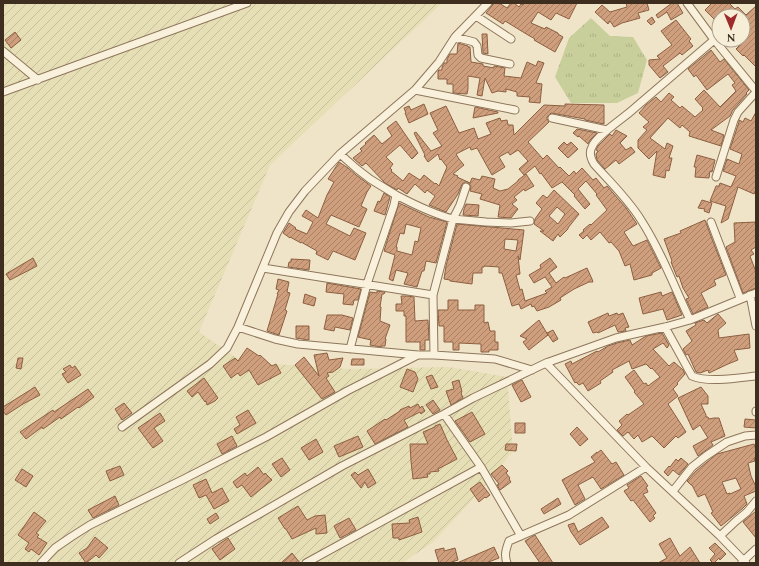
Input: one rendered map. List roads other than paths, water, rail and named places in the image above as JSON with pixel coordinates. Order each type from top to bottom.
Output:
[{"type":"street","points":[[3,92],[247,3]]},
{"type":"street","points":[[122,427],[210,364],[226,348],[238,327],[277,233],[289,212],[305,191],[340,154],[415,90],[439,62],[455,37],[488,3]]},
{"type":"street","points":[[687,3],[711,36]]},
{"type":"street","points":[[476,16],[511,40]]},
{"type":"street","points":[[455,37],[474,42],[477,46],[478,56],[481,58],[510,64]]},
{"type":"street","points":[[690,320],[654,242],[627,200],[594,164],[591,159],[591,147],[594,142],[607,130],[711,43]]},
{"type":"street","points":[[716,178],[734,120],[738,112],[756,92],[720,48]]},
{"type":"street","points":[[3,51],[38,80]]},
{"type":"street","points":[[415,90],[515,110]]},
{"type":"street","points":[[552,118],[607,130]]},
{"type":"street","points":[[340,154],[370,179],[396,195],[438,215],[453,219],[486,222],[511,223],[530,221]]},
{"type":"street","points":[[434,354],[433,295],[453,219],[460,205],[466,187]]},
{"type":"street","points":[[350,349],[367,284],[396,195]]},
{"type":"street","points":[[711,222],[740,298]]},
{"type":"street","points":[[263,268],[433,295]]},
{"type":"street","points":[[179,563],[216,539],[342,466],[473,398],[546,363],[616,338],[690,320],[740,298],[753,294],[756,326]]},
{"type":"street","points":[[238,327],[275,339],[298,344],[418,355],[434,354],[495,359],[532,370]]},
{"type":"street","points":[[665,327],[692,376],[699,379],[710,380],[756,376]]},
{"type":"street","points":[[41,563],[55,548],[90,525],[266,437],[347,391],[418,355]]},
{"type":"street","points":[[546,363],[646,467],[720,536],[744,562],[756,549]]},
{"type":"street","points":[[444,414],[481,467],[521,536]]},
{"type":"street","points":[[672,491],[692,467],[706,456],[727,442],[745,436],[756,435]]},
{"type":"street","points":[[306,563],[481,467]]},
{"type":"street","points":[[507,563],[505,552],[509,541],[570,515],[646,467]]},
{"type":"street","points":[[720,536],[747,512],[756,500]]}]
